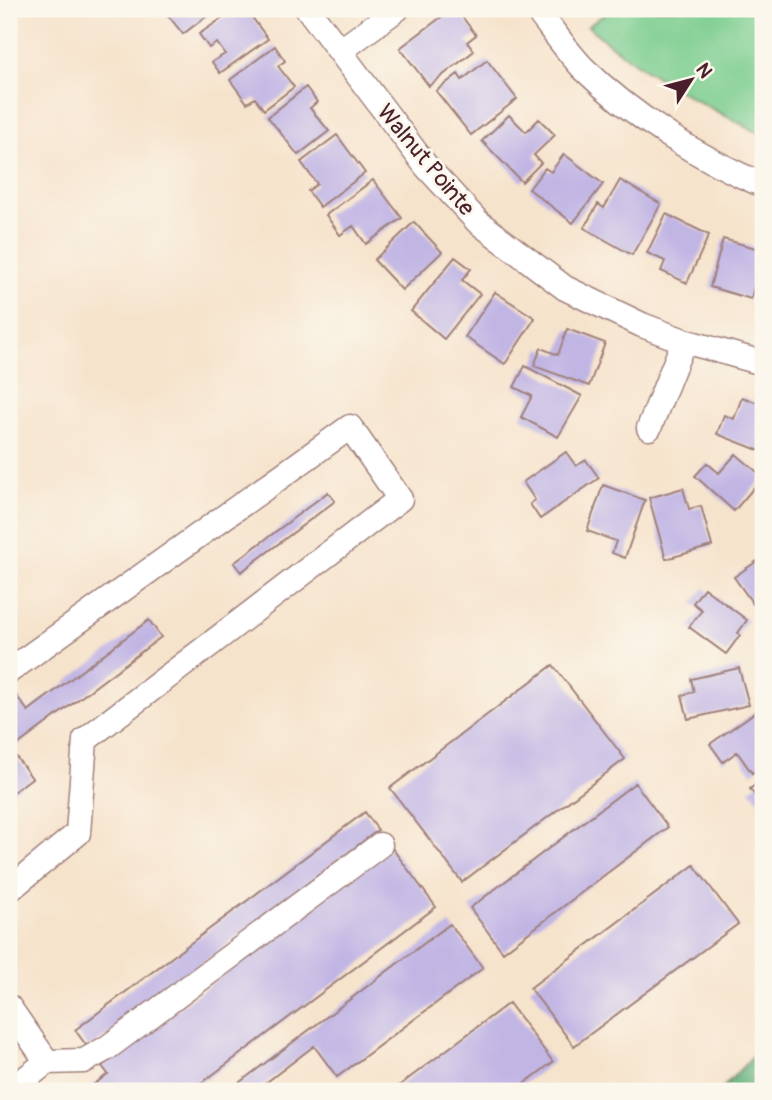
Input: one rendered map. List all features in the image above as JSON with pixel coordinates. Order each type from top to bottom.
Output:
[{"type":"street","name":"Walnut Pointe","points":[[308,9],[426,166],[478,222],[565,288],[642,325],[684,341],[763,363]]},
{"type":"street","points":[[340,51],[397,9]]},
{"type":"street","points":[[536,9],[582,67],[640,115],[690,149],[763,185]]},
{"type":"street","points":[[649,428],[684,341]]},
{"type":"street","points":[[9,671],[350,427],[400,499],[85,740],[78,833],[9,890]]},
{"type":"street","points":[[9,1091],[47,1062],[84,1061],[107,1048],[380,845]]},
{"type":"street","points":[[9,1007],[47,1062]]},
{"type":"green space","points":[[612,9],[763,9],[763,135],[695,100],[649,72],[588,26]]},
{"type":"green space","points":[[763,1045],[763,1091],[720,1091]]},
{"type":"building","points":[[163,9],[216,9],[183,34]]},
{"type":"building","points":[[236,9],[246,9],[268,39],[220,73],[212,62],[225,54],[217,43],[209,48],[199,34]]},
{"type":"building","points":[[452,9],[456,9],[476,35],[467,42],[474,51],[429,86],[400,48]]},
{"type":"building","points":[[275,46],[285,61],[278,66],[294,87],[264,110],[255,98],[247,103],[230,80]]},
{"type":"building","points":[[487,60],[517,99],[471,135],[436,91],[458,74],[462,80]]},
{"type":"building","points":[[306,87],[317,102],[310,108],[329,131],[298,155],[268,117]]},
{"type":"building","points":[[509,115],[526,132],[539,119],[555,135],[534,155],[541,163],[522,182],[482,141]]},
{"type":"building","points":[[337,135],[365,173],[320,207],[308,191],[317,184],[301,162]]},
{"type":"building","points":[[564,154],[603,184],[573,223],[529,189],[545,168],[551,172]]},
{"type":"building","points":[[373,180],[402,218],[366,244],[353,226],[340,235],[326,215]]},
{"type":"building","points":[[620,180],[661,204],[632,255],[584,228],[598,204],[604,208]]},
{"type":"building","points":[[666,214],[709,235],[687,283],[661,271],[665,261],[647,253]]},
{"type":"building","points":[[414,222],[442,252],[402,290],[374,260]]},
{"type":"building","points":[[723,239],[763,250],[751,299],[710,287]]},
{"type":"building","points":[[455,257],[471,269],[462,280],[480,294],[444,339],[411,311]]},
{"type":"building","points":[[495,292],[535,318],[505,364],[465,337]]},
{"type":"building","points":[[567,329],[605,343],[589,386],[534,366],[541,348],[558,355]]},
{"type":"building","points":[[525,366],[582,396],[558,437],[521,417],[532,396],[514,387]]},
{"type":"building","points":[[742,397],[763,405],[763,452],[717,434],[724,415],[734,419]]},
{"type":"building","points":[[566,452],[576,466],[586,460],[599,478],[540,519],[530,504],[535,500],[523,482]]},
{"type":"building","points":[[736,454],[763,477],[734,511],[695,476],[707,463],[719,473]]},
{"type":"building","points":[[603,485],[645,500],[625,558],[612,553],[616,541],[587,531]]},
{"type":"building","points":[[683,488],[689,509],[701,506],[712,546],[666,559],[649,498]]},
{"type":"building","points":[[328,492],[335,501],[241,572],[234,563]]},
{"type":"building","points":[[763,557],[763,618],[734,577]]},
{"type":"building","points":[[704,588],[747,620],[726,654],[689,627],[702,610],[693,603]]},
{"type":"building","points":[[149,620],[161,637],[11,750],[32,778],[9,795],[9,686],[28,711]]},
{"type":"building","points":[[553,665],[625,759],[462,882],[390,788]]},
{"type":"building","points":[[739,668],[749,705],[688,719],[682,695],[694,692],[691,679]]},
{"type":"building","points":[[757,711],[763,720],[763,765],[752,773],[737,752],[723,762],[710,744]]},
{"type":"building","points":[[763,779],[763,806],[750,789]]},
{"type":"building","points":[[635,783],[668,827],[503,952],[470,908]]},
{"type":"building","points":[[365,812],[378,830],[89,1049],[75,1030]]},
{"type":"building","points":[[392,848],[436,907],[191,1091],[85,1091],[108,1074],[102,1066]]},
{"type":"building","points":[[694,865],[738,924],[574,1046],[530,988]]},
{"type":"building","points":[[450,924],[483,968],[337,1077],[314,1046],[255,1091],[228,1091]]},
{"type":"building","points":[[509,1003],[553,1062],[514,1091],[392,1091]]}]
